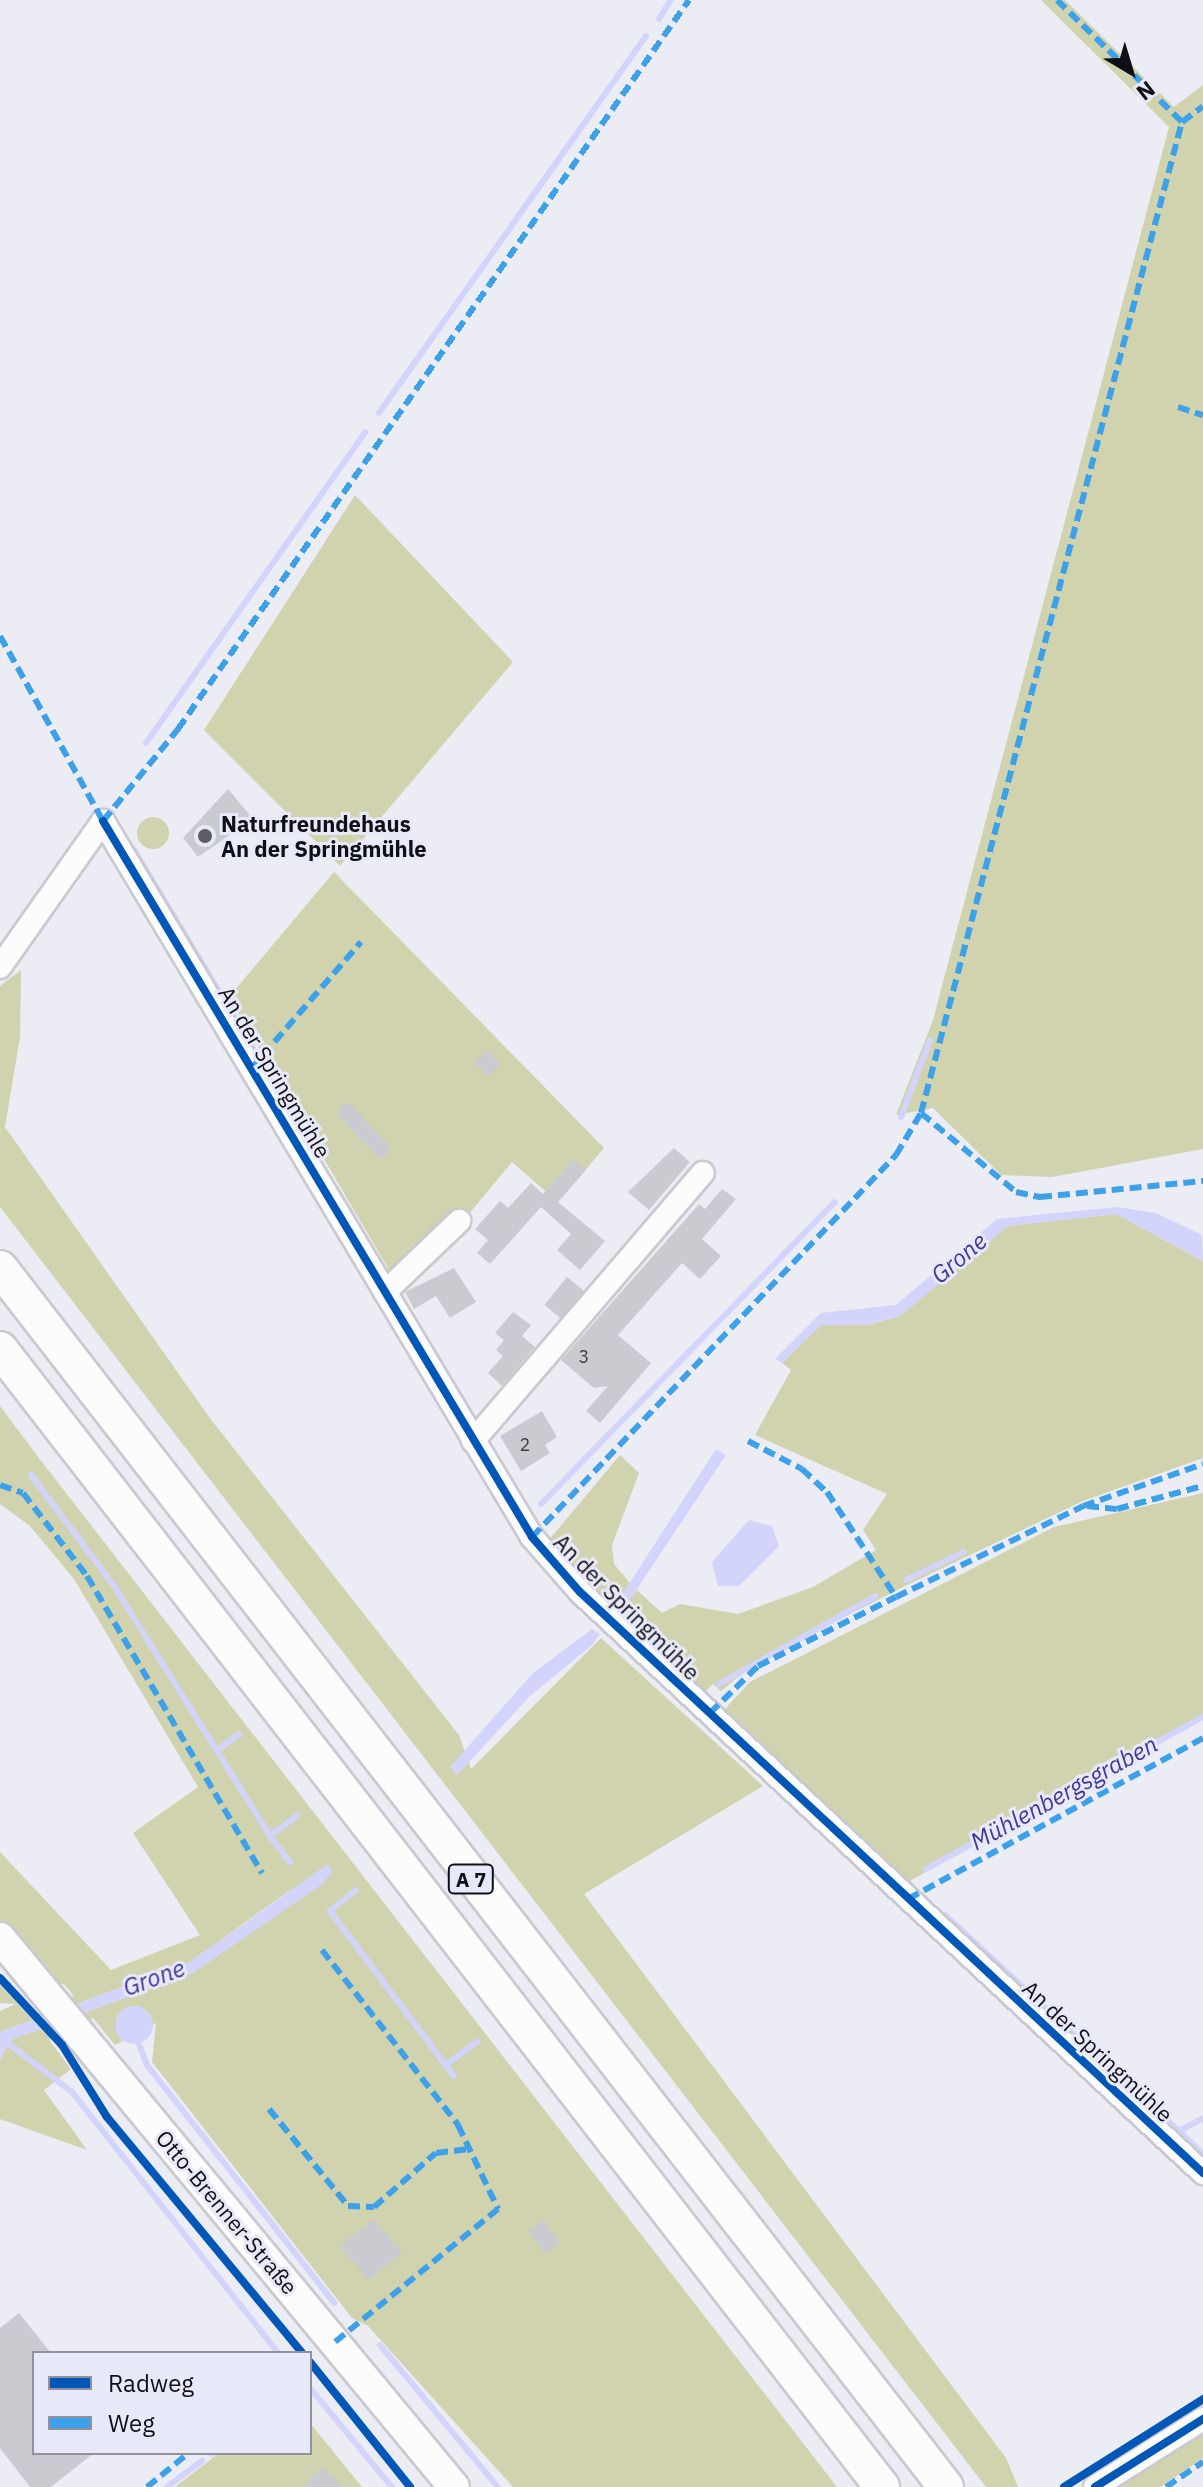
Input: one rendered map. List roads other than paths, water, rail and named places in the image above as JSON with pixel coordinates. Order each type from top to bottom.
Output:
[{"type":"highway","name":"A 7","points":[[0,1268],[946,2487]]},
{"type":"highway","name":"A 7","points":[[0,1349],[882,2487]]},
{"type":"main road","name":"Otto-Brenner-Straße","points":[[0,1938],[454,2487]]},
{"type":"street","name":"An der Springmühle","points":[[0,967],[103,821],[532,1537],[580,1592],[1203,2173]]},
{"type":"street","points":[[473,1441],[703,1173]]},
{"type":"street","points":[[385,1292],[459,1221]]},
{"type":"street","points":[[1095,2487],[1203,2419]]},
{"type":"water","name":"Grone","points":[[1117,1207],[1156,1213],[1202,1235],[1203,1261],[1116,1214],[1008,1226],[900,1316],[868,1325],[821,1325],[782,1363],[775,1359],[821,1313],[896,1305],[997,1219]]},
{"type":"water","points":[[716,1449],[726,1455],[623,1610],[616,1604]]},
{"type":"water","points":[[749,1520],[772,1526],[779,1546],[739,1586],[718,1586],[712,1562]]},
{"type":"water","points":[[592,1629],[600,1634],[592,1645],[530,1696],[457,1775],[450,1767],[533,1673]]},
{"type":"water","name":"Grone","points":[[328,1864],[333,1871],[321,1885],[193,1973],[10,2040],[0,2060],[0,2032],[190,1962]]},
{"type":"water","points":[[134,2006],[148,2011],[153,2025],[148,2039],[134,2044],[120,2039],[115,2025],[120,2011]]},
{"type":"waterway","points":[[659,19],[671,0]]},
{"type":"waterway","points":[[379,413],[646,36]]},
{"type":"waterway","points":[[146,743],[365,433]]},
{"type":"waterway","points":[[134,850],[257,1055]]},
{"type":"waterway","points":[[901,1117],[930,1040]]},
{"type":"waterway","points":[[261,1062],[321,1164]]},
{"type":"waterway","points":[[335,1187],[358,1225]]},
{"type":"waterway","points":[[541,1504],[835,1202]]},
{"type":"waterway","points":[[31,1475],[114,1586],[270,1836]]},
{"type":"waterway","points":[[906,1580],[964,1552]]},
{"type":"waterway","points":[[719,1684],[876,1596]]},
{"type":"waterway","name":"Mühlenbergsgraben","points":[[926,1869],[1203,1717]]},
{"type":"waterway","points":[[219,1749],[239,1734]]},
{"type":"waterway","points":[[290,1862],[270,1836],[297,1816]]},
{"type":"waterway","points":[[356,1890],[330,1911],[454,2076]]},
{"type":"waterway","points":[[945,1915],[1179,2131],[1203,2118]]},
{"type":"waterway","points":[[137,2039],[147,2065],[334,2303]]},
{"type":"waterway","points":[[5,2041],[72,2092],[276,2351]]},
{"type":"waterway","points":[[446,2065],[477,2042]]},
{"type":"waterway","points":[[1179,2131],[1203,2154]]},
{"type":"waterway","points":[[380,2345],[498,2487]]},
{"type":"waterway","points":[[312,2390],[392,2487]]},
{"type":"waterway","points":[[167,2487],[202,2461]]},
{"type":"place","name":"Naturfreundehaus An der Springmühle","points":[[205,836]]}]
